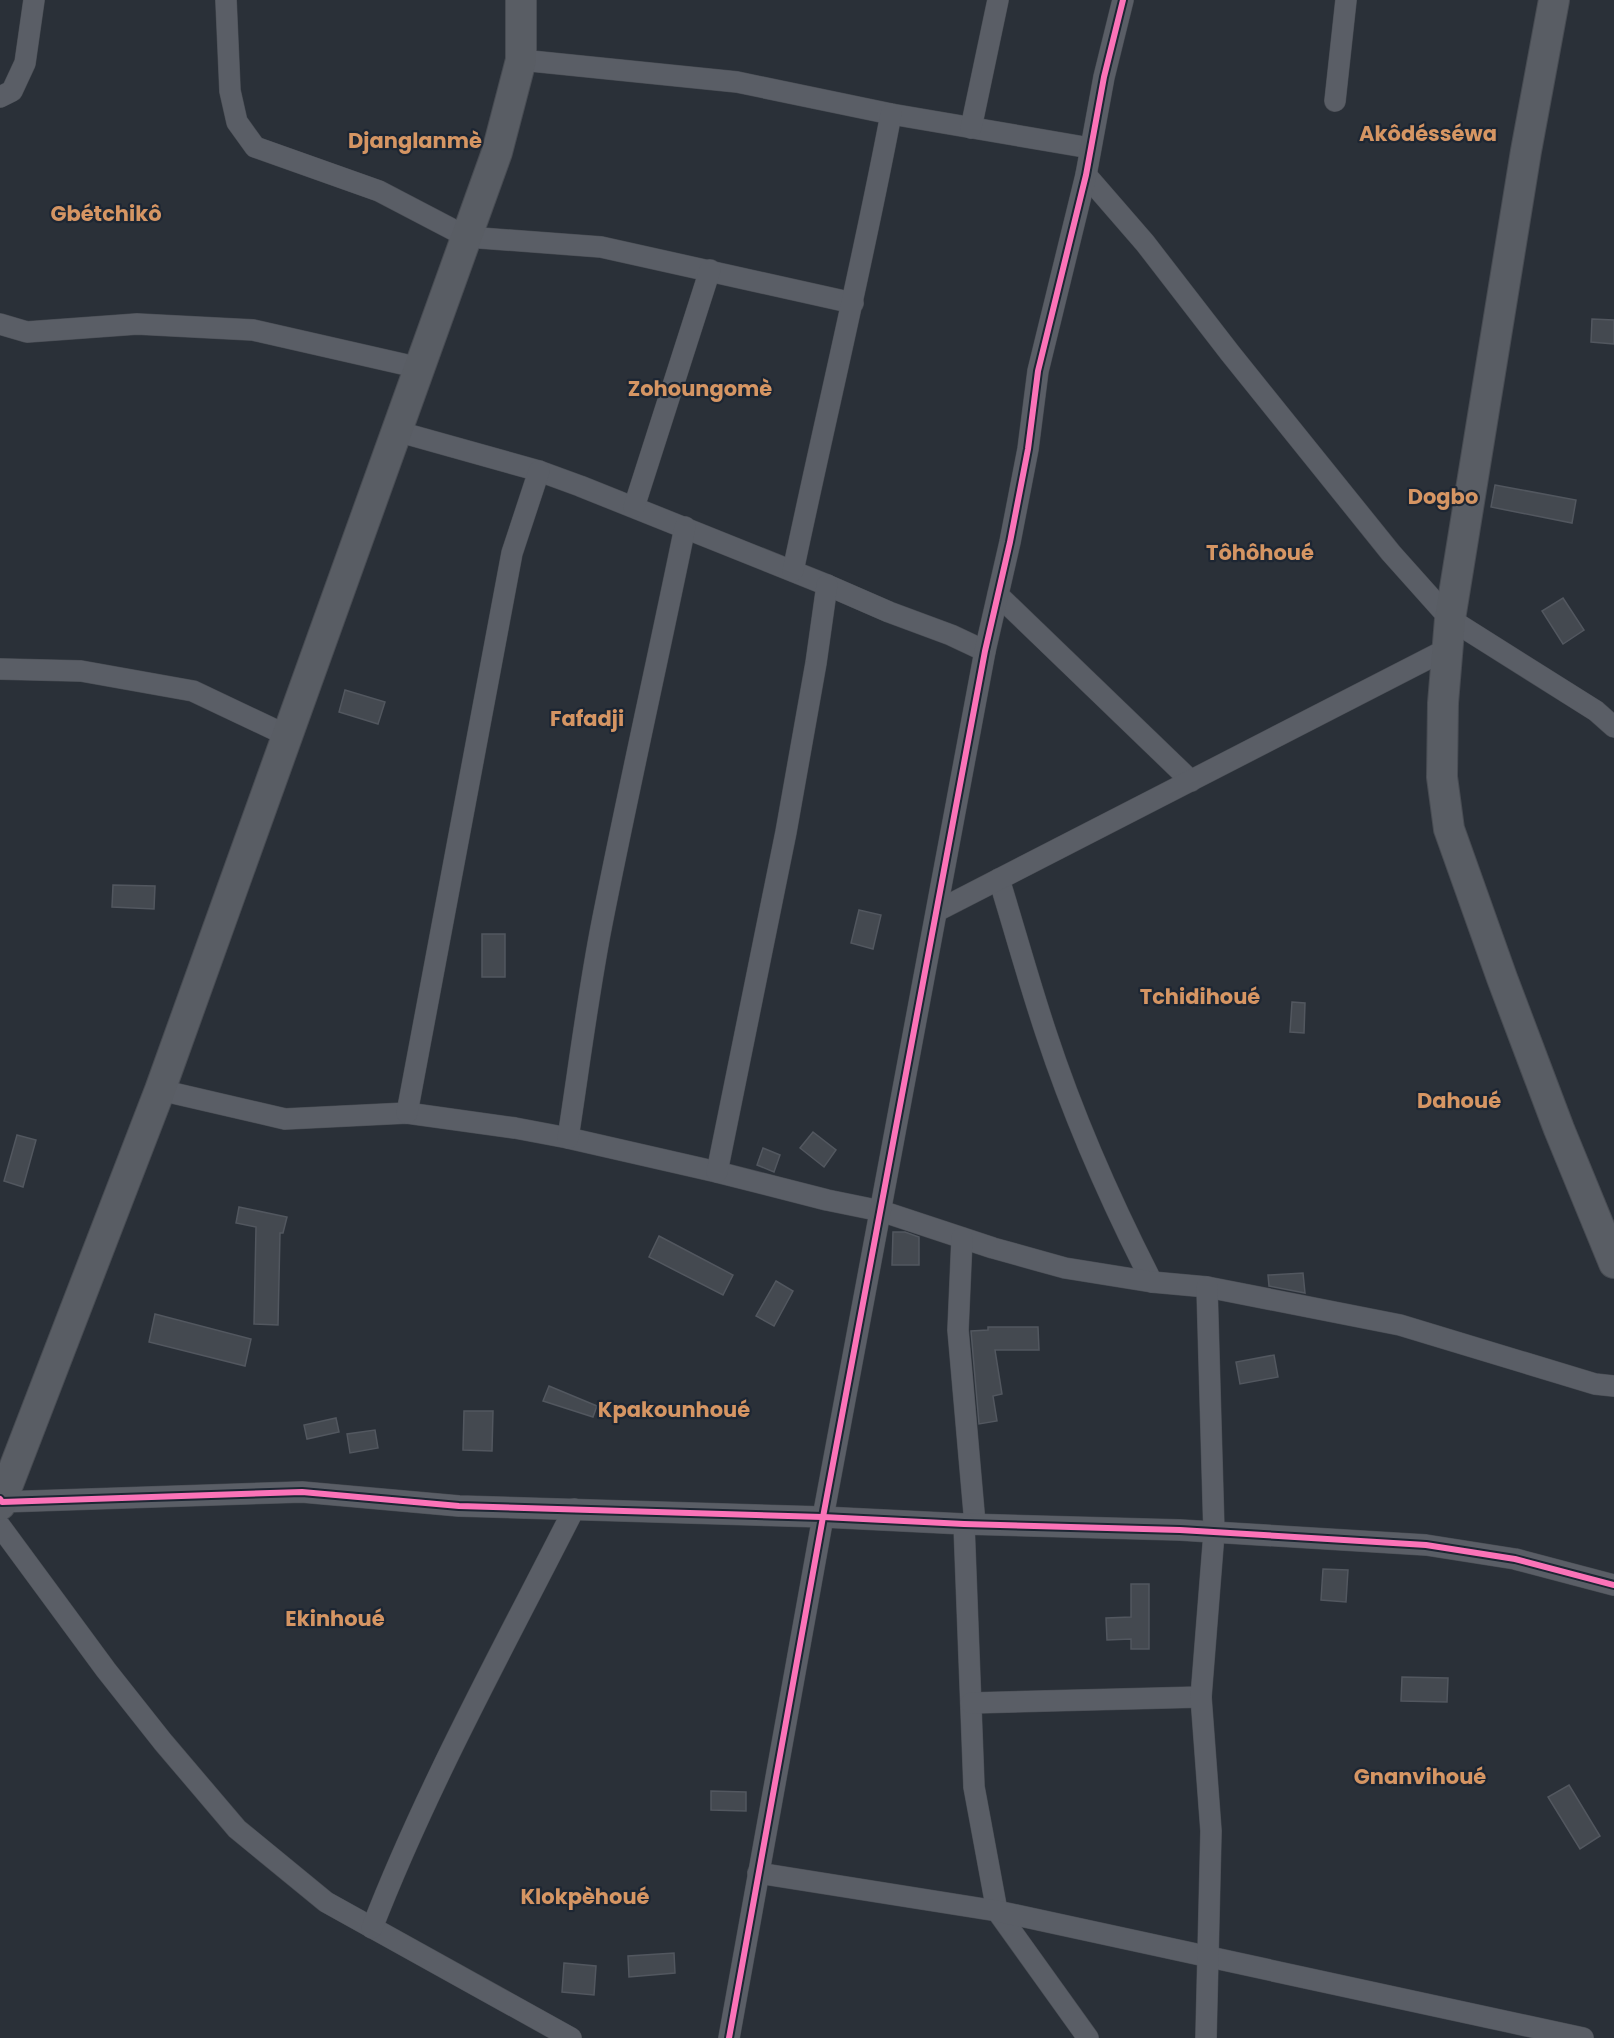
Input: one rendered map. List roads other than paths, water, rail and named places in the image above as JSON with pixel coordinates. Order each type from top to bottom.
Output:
[{"type":"main road","points":[[0,1508],[160,1090],[497,152],[521,60],[521,0]]},
{"type":"main road","points":[[1554,0],[1526,151],[1450,619],[1443,703],[1442,777],[1449,829],[1559,1129],[1614,1263]]},
{"type":"street","points":[[0,97],[12,91],[26,63],[34,0]]},
{"type":"street","points":[[226,0],[230,91],[237,122],[255,147],[379,191],[467,237],[601,247],[853,303]]},
{"type":"street","points":[[971,128],[998,0]]},
{"type":"street","points":[[729,2038],[823,1517],[985,651],[1028,449],[1038,371],[1086,175],[1104,77],[1123,0]]},
{"type":"street","points":[[1335,101],[1347,0]]},
{"type":"street","points":[[521,60],[737,82],[891,114],[1090,148]]},
{"type":"street","points":[[793,571],[818,451],[853,303],[891,114]]},
{"type":"street","points":[[1086,175],[1145,243],[1391,553],[1450,619],[1596,711],[1614,727]]},
{"type":"street","points":[[634,507],[710,270]]},
{"type":"street","points":[[0,324],[27,332],[138,324],[253,330],[420,369]]},
{"type":"street","points":[[396,431],[538,471],[686,527],[985,651]]},
{"type":"street","points":[[407,1113],[512,553],[538,471]]},
{"type":"street","points":[[568,1138],[601,925],[628,801],[640,731],[660,653],[686,527]]},
{"type":"street","points":[[717,1172],[786,832],[816,663],[827,585]]},
{"type":"street","points":[[998,595],[1191,781]]},
{"type":"street","points":[[937,911],[1447,649]]},
{"type":"street","points":[[0,669],[81,671],[193,692],[288,736]]},
{"type":"street","points":[[999,879],[1046,1034],[1075,1112],[1122,1222],[1152,1282]]},
{"type":"street","points":[[160,1090],[285,1119],[407,1113],[568,1138],[881,1211],[962,1238],[1065,1268],[1152,1282],[1207,1287],[1400,1325],[1595,1384],[1614,1386]]},
{"type":"street","points":[[962,1238],[958,1330],[969,1524],[974,1787],[997,1911],[1088,2038]]},
{"type":"street","points":[[1206,2038],[1211,1831],[1201,1697],[1214,1533],[1207,1287]]},
{"type":"street","points":[[0,1508],[302,1492],[459,1506],[823,1517],[1214,1533],[1426,1545],[1515,1559],[1614,1585]]},
{"type":"street","points":[[0,1508],[113,1679],[237,1829],[326,1902],[571,2038]]},
{"type":"street","points":[[372,1928],[393,1873],[447,1760],[574,1509]]},
{"type":"street","points":[[971,1703],[1201,1697]]},
{"type":"street","points":[[758,1873],[997,1911],[1583,2038]]},
{"type":"district","name":"Akôdésséwa","points":[[1428,134]]},
{"type":"district","name":"Djanglanmè","points":[[415,141]]},
{"type":"district","name":"Gbétchikô","points":[[106,214]]},
{"type":"district","name":"Zohoungomè","points":[[700,389]]},
{"type":"district","name":"Dogbo","points":[[1443,497]]},
{"type":"district","name":"Tôhôhoué","points":[[1260,553]]},
{"type":"district","name":"Fafadji","points":[[587,719]]},
{"type":"district","name":"Tchidihoué","points":[[1200,997]]},
{"type":"district","name":"Dahoué","points":[[1459,1101]]},
{"type":"district","name":"Kpakounhoué","points":[[674,1410]]},
{"type":"district","name":"Ekinhoué","points":[[335,1619]]},
{"type":"district","name":"Gnanvihoué","points":[[1420,1777]]},
{"type":"district","name":"Klokpèhoué","points":[[585,1897]]}]
